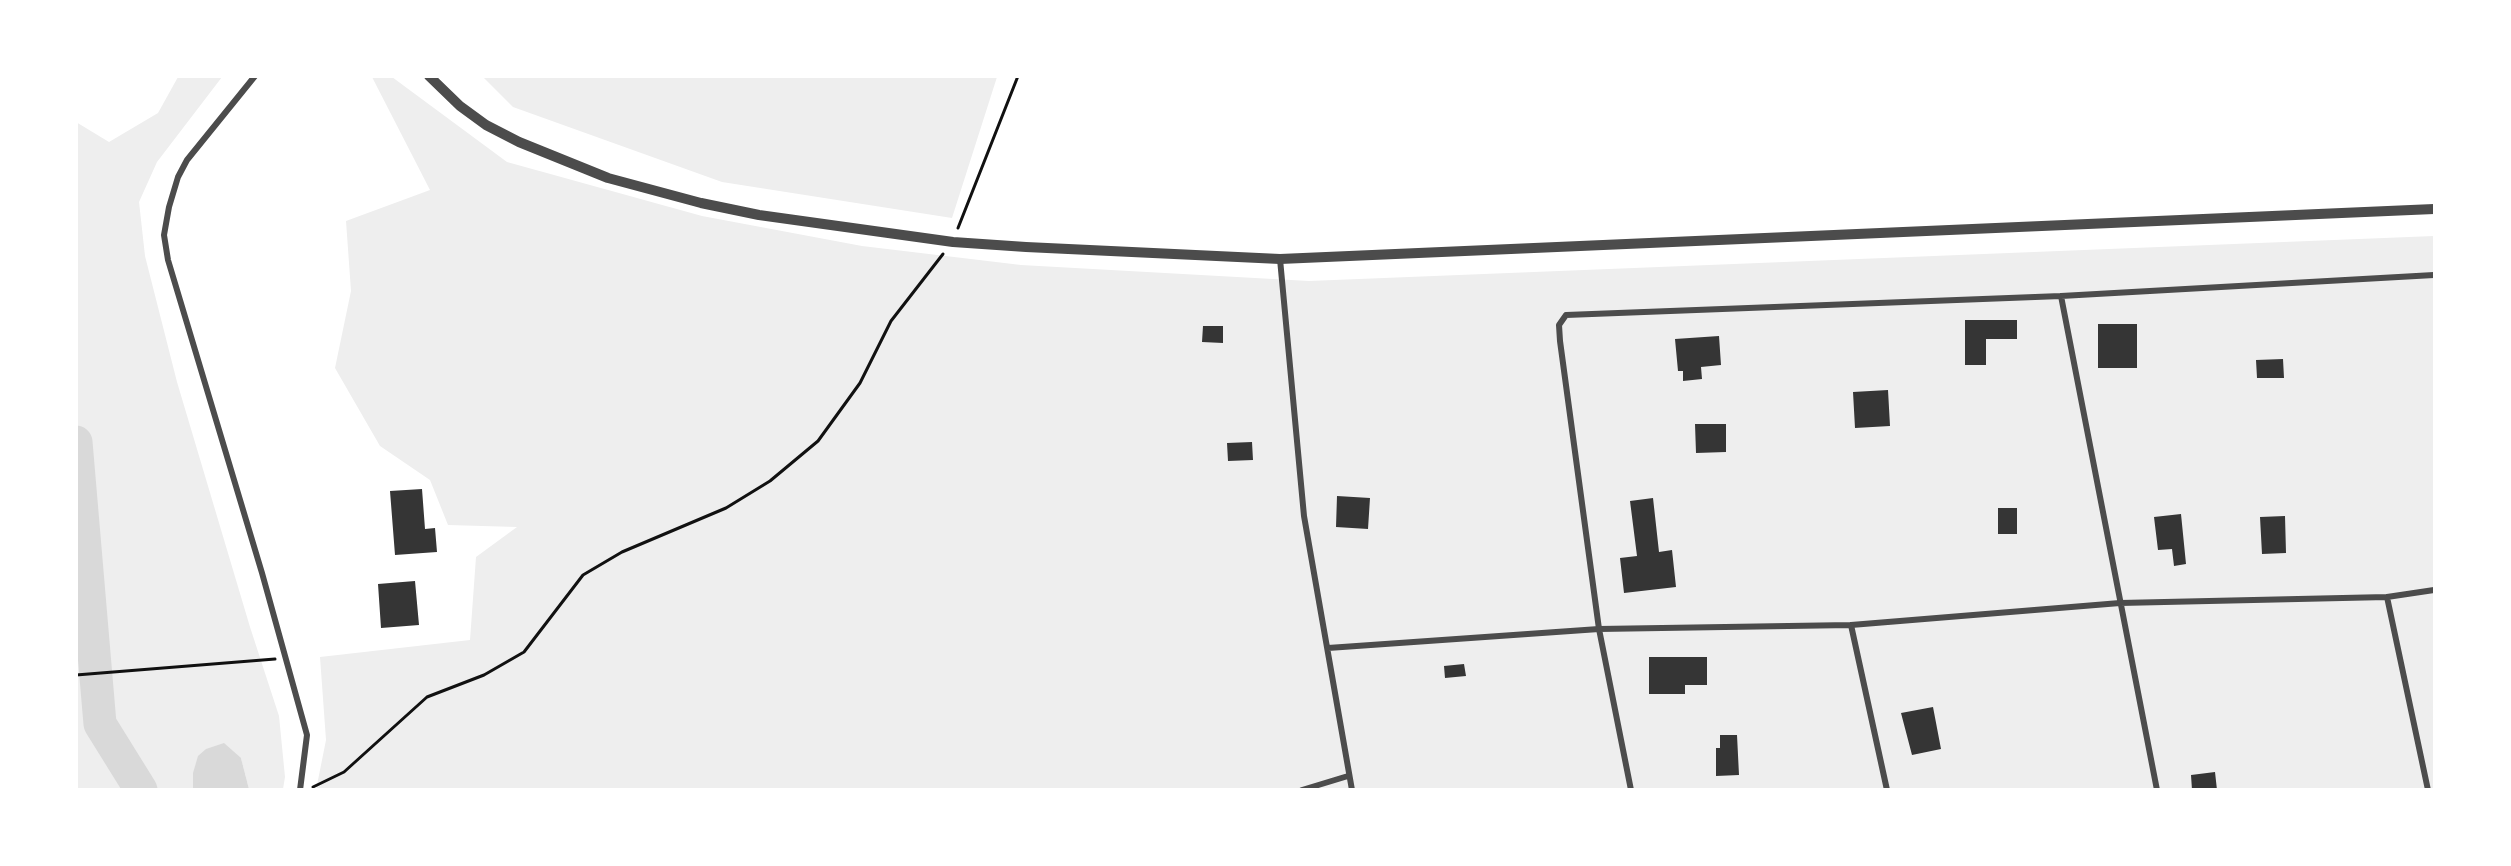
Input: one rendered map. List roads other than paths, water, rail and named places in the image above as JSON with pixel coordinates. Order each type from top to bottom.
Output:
[{"type":"street","points":[[255,76],[187,160],[175,187],[164,235],[168,260],[307,735],[300,789]]},
{"type":"street","points":[[429,76],[460,106],[486,125],[519,142],[608,177],[701,203],[759,215],[953,242],[1280,259],[2434,209]]},
{"type":"street","points":[[1280,259],[1304,516],[1348,777],[1352,789]]},
{"type":"street","points":[[1631,789],[1599,629],[1560,341],[1559,325],[1566,315],[2061,296],[2434,275]]},
{"type":"street","points":[[2061,296],[2157,789]]},
{"type":"street","points":[[1328,648],[1599,629],[1851,625],[2120,603],[2387,597],[2434,590]]},
{"type":"street","points":[[2387,597],[2428,789]]},
{"type":"street","points":[[1851,625],[1887,789]]},
{"type":"street","points":[[1302,789],[1348,777]]},
{"type":"waterway","points":[[76,442],[100,724],[141,790]]}]
